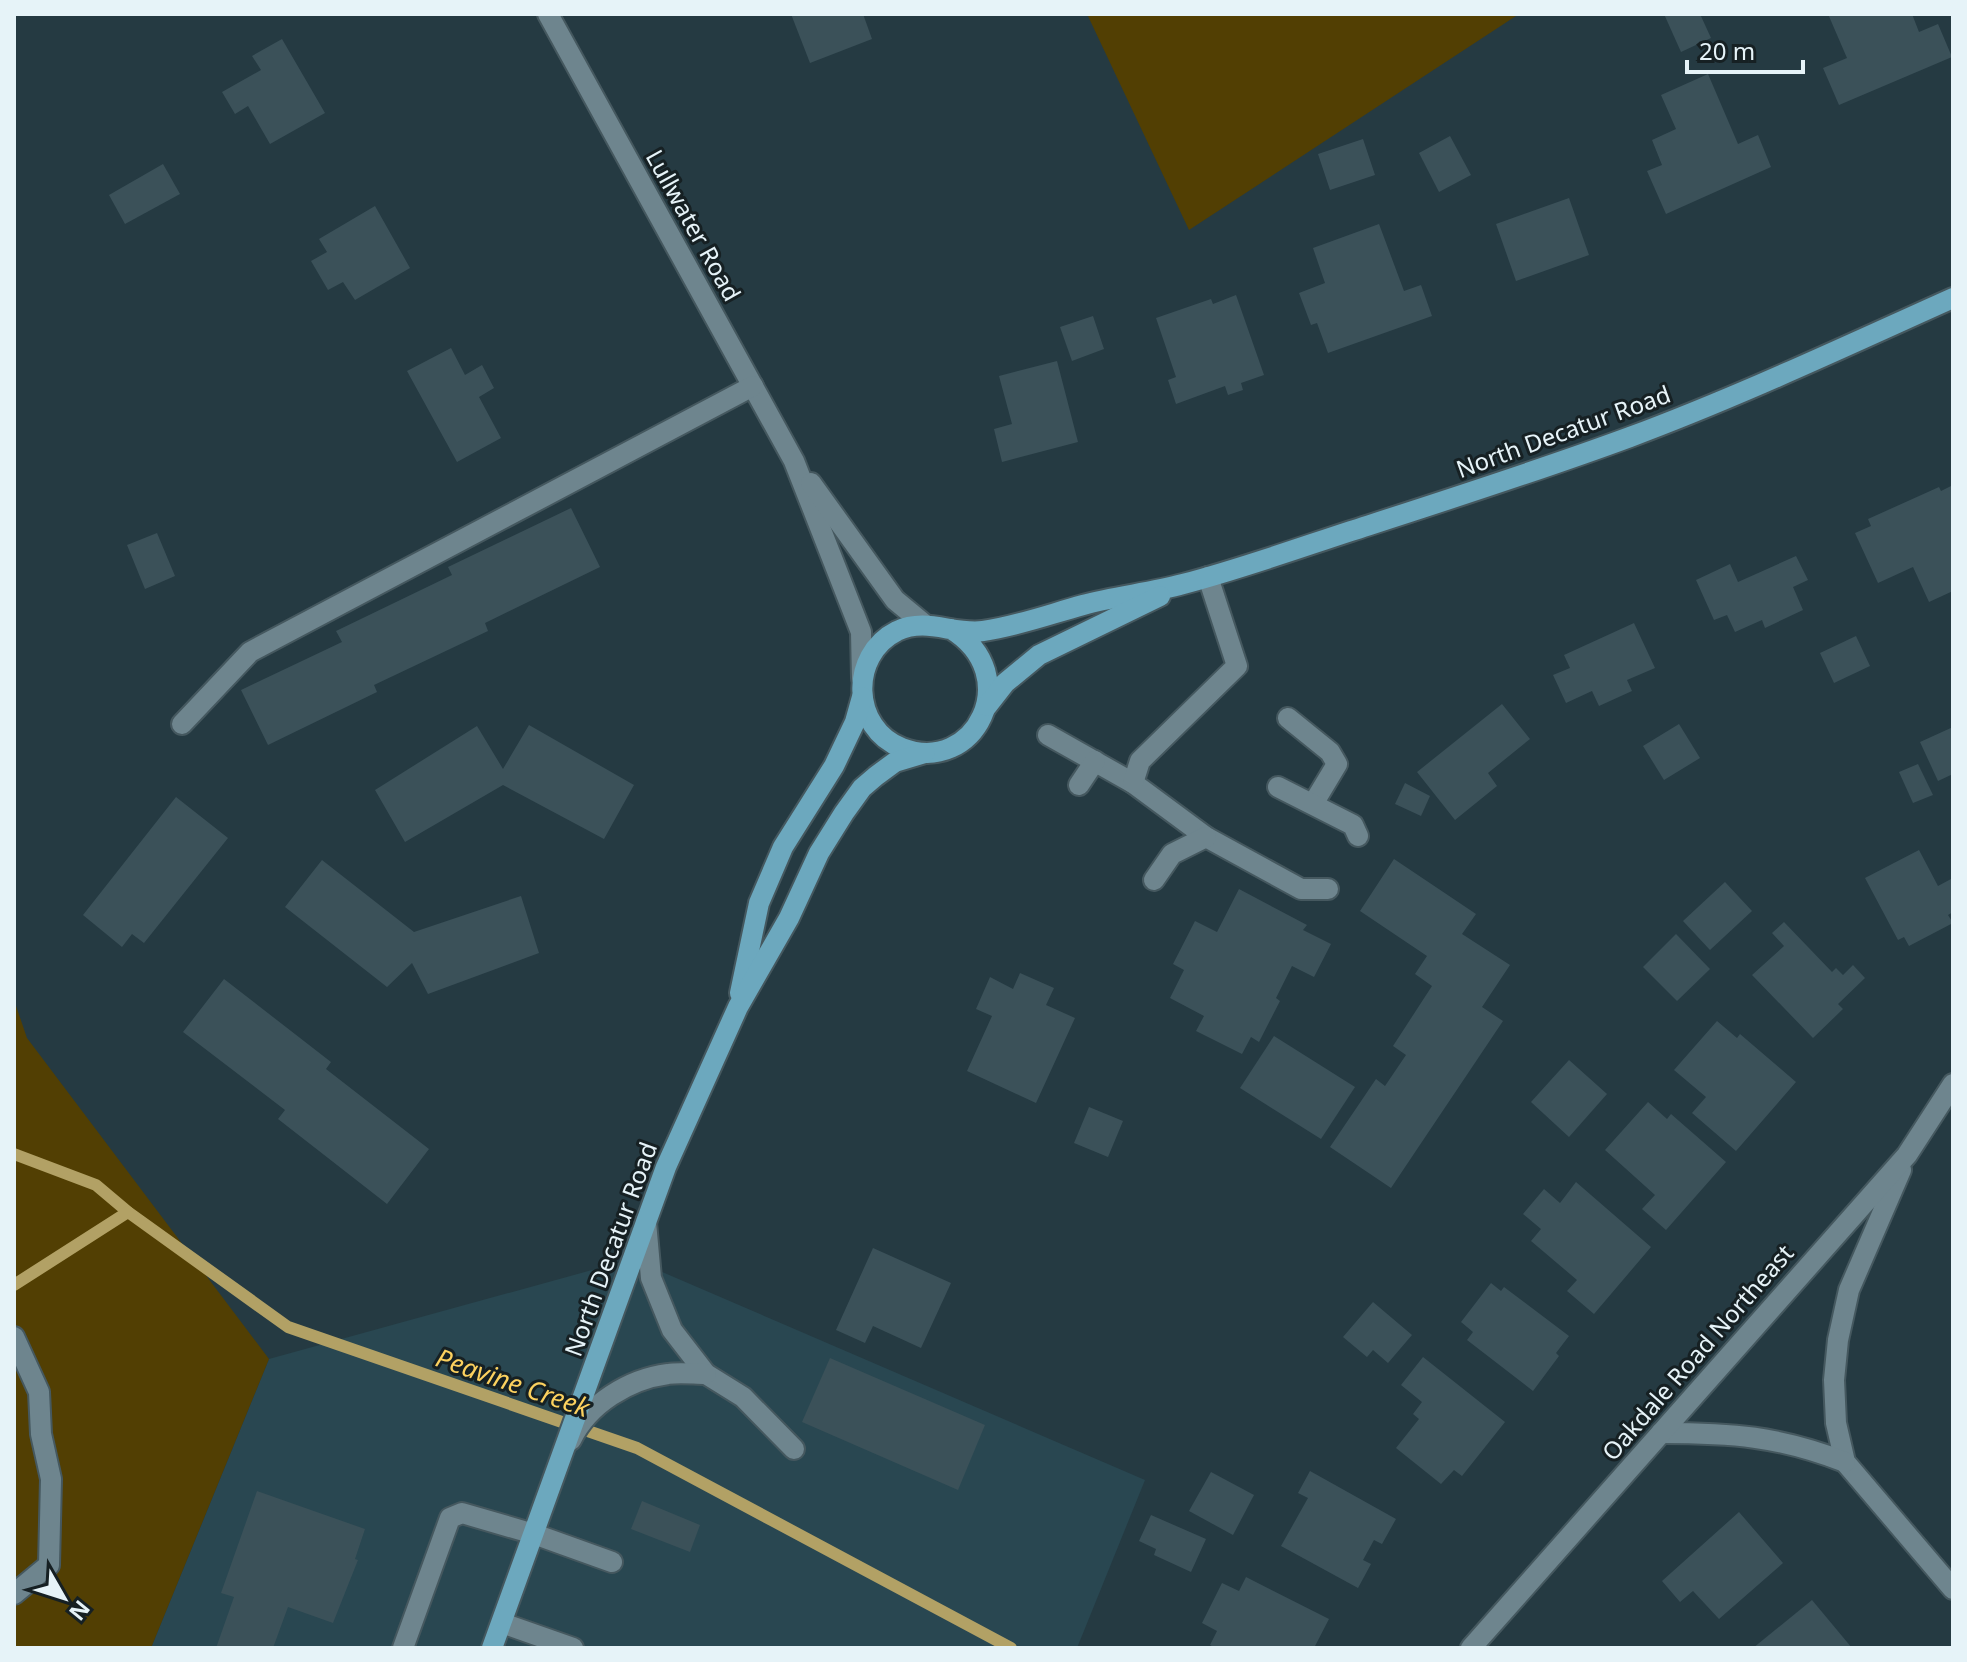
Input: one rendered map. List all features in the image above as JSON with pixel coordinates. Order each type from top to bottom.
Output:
[{"type":"main road","name":"North Decatur Road","points":[[738,1007],[759,903],[783,847],[834,766],[855,722],[865,668],[878,646],[899,631],[924,624],[978,632],[1208,577],[1631,437],[1953,298]]},
{"type":"main road","name":"North Decatur Road","points":[[492,1648],[560,1465],[592,1400],[646,1222],[666,1167],[738,1007],[789,918],[819,853],[862,788],[895,762],[940,751],[964,739],[974,730],[987,706],[1020,669],[1039,655],[1180,585]]},
{"type":"main road","points":[[951,629],[965,637],[984,661],[988,676],[987,706]]},
{"type":"main road","points":[[862,689],[871,722],[889,741],[913,751],[926,752]]},
{"type":"street","name":"Lullwater Road","points":[[548,14],[794,461],[861,632],[862,689]]},
{"type":"street","points":[[182,724],[250,652],[753,386]]},
{"type":"street","name":"Lullwater Road","points":[[794,461],[895,600],[924,624]]},
{"type":"street","points":[[1133,783],[1140,761],[1237,666],[1208,577]]},
{"type":"street","points":[[1288,718],[1330,752],[1337,764],[1313,804]]},
{"type":"street","points":[[1048,735],[1133,783],[1206,837],[1301,889],[1328,889]]},
{"type":"street","points":[[1079,785],[1095,761]]},
{"type":"street","points":[[1278,787],[1353,825],[1358,836]]},
{"type":"street","points":[[1154,880],[1172,854],[1206,837]]},
{"type":"street","name":"Oakdale Road Northeast","points":[[1471,1648],[1907,1155],[1953,1084]]},
{"type":"street","points":[[1845,1462],[1835,1409],[1838,1340],[1849,1290],[1907,1155]]},
{"type":"street","points":[[646,1222],[651,1278],[672,1330],[706,1374],[743,1397],[794,1449]]},
{"type":"street","points":[[14,1594],[49,1565],[52,1519],[51,1479],[41,1434],[39,1392],[17,1345]]},
{"type":"street","points":[[592,1400],[633,1383],[669,1373],[706,1374]]},
{"type":"street","points":[[1661,1433],[1727,1433],[1776,1440],[1845,1462],[1953,1589]]},
{"type":"street","points":[[403,1648],[450,1518],[462,1513],[612,1562]]},
{"type":"street","points":[[502,1623],[573,1648]]},
{"type":"shaded area","points":[[1087,14],[1519,14],[1189,230]]},
{"type":"shaded area","points":[[14,1000],[27,1038],[269,1359],[151,1648],[14,1648]]},
{"type":"shaded area","points":[[632,1259],[1145,1480],[1077,1648],[151,1648],[269,1359]]},
{"type":"building","points":[[791,14],[863,14],[872,39],[810,63]]},
{"type":"building","points":[[1664,14],[1700,14],[1711,38],[1681,52]]},
{"type":"building","points":[[1828,14],[1912,14],[1919,32],[1938,24],[1952,57],[1839,105],[1823,68],[1847,58]]},
{"type":"building","points":[[282,39],[325,113],[270,144],[248,106],[235,114],[222,92],[261,70],[252,56]]},
{"type":"building","points":[[1708,74],[1738,144],[1758,135],[1771,167],[1666,214],[1647,171],[1662,165],[1652,140],[1676,129],[1661,95]]},
{"type":"building","points":[[1450,136],[1471,175],[1439,192],[1419,153]]},
{"type":"building","points":[[1363,139],[1375,175],[1330,190],[1318,154]]},
{"type":"building","points":[[163,164],[180,194],[125,224],[109,195]]},
{"type":"building","points":[[1569,198],[1589,255],[1516,281],[1496,224]]},
{"type":"building","points":[[375,206],[410,268],[355,300],[343,282],[328,290],[311,261],[327,252],[319,239]]},
{"type":"building","points":[[1379,224],[1404,291],[1421,285],[1432,316],[1328,353],[1317,323],[1311,325],[1299,293],[1325,283],[1313,248]]},
{"type":"building","points":[[1236,295],[1264,375],[1241,383],[1243,390],[1228,395],[1225,386],[1176,404],[1168,380],[1176,377],[1156,318],[1211,299],[1213,304]]},
{"type":"building","points":[[1093,316],[1104,349],[1072,361],[1060,327]]},
{"type":"building","points":[[451,348],[465,375],[482,365],[494,388],[479,397],[501,438],[457,462],[407,371]]},
{"type":"building","points":[[1057,361],[1078,442],[1002,462],[994,429],[1012,424],[999,376]]},
{"type":"building","points":[[1953,485],[1953,591],[1929,602],[1913,567],[1878,583],[1855,533],[1871,526],[1868,519],[1939,487],[1941,491]]},
{"type":"building","points":[[571,508],[600,567],[485,623],[488,631],[374,685],[377,692],[268,745],[241,690],[342,642],[336,631],[452,575],[448,567]]},
{"type":"building","points":[[157,533],[175,576],[145,589],[127,545]]},
{"type":"building","points":[[1796,556],[1808,580],[1793,587],[1803,610],[1765,628],[1762,620],[1735,632],[1727,615],[1714,620],[1696,580],[1730,564],[1738,582]]},
{"type":"building","points":[[1634,623],[1655,668],[1627,680],[1632,691],[1599,706],[1592,691],[1566,703],[1553,675],[1570,668],[1564,655]]},
{"type":"building","points":[[1856,636],[1870,666],[1834,683],[1820,653]]},
{"type":"building","points":[[1502,704],[1530,739],[1488,773],[1497,786],[1455,820],[1417,772]]},
{"type":"building","points":[[1679,724],[1700,758],[1664,780],[1643,746]]},
{"type":"building","points":[[529,725],[634,785],[604,839],[503,785],[405,842],[375,790],[477,726],[503,769]]},
{"type":"building","points":[[1953,727],[1953,774],[1938,781],[1920,742]]},
{"type":"building","points":[[1918,764],[1933,795],[1913,803],[1899,772]]},
{"type":"building","points":[[1405,783],[1430,796],[1421,816],[1395,804]]},
{"type":"building","points":[[176,797],[228,838],[144,943],[132,934],[122,947],[83,915]]},
{"type":"building","points":[[1919,850],[1938,886],[1951,879],[1953,882],[1953,912],[1948,915],[1953,923],[1909,946],[1904,937],[1898,940],[1865,878]]},
{"type":"building","points":[[1394,859],[1476,914],[1462,934],[1510,965],[1482,1007],[1503,1021],[1391,1188],[1330,1147],[1376,1079],[1385,1086],[1406,1055],[1393,1046],[1432,986],[1415,974],[1427,956],[1360,911]]},
{"type":"building","points":[[322,860],[414,932],[521,896],[539,953],[428,994],[412,963],[387,987],[285,907]]},
{"type":"building","points":[[1725,882],[1752,911],[1710,950],[1683,921]]},
{"type":"building","points":[[1239,889],[1307,925],[1303,930],[1331,944],[1314,977],[1292,966],[1276,998],[1280,1001],[1259,1042],[1251,1037],[1242,1054],[1196,1031],[1204,1016],[1170,998],[1184,970],[1173,964],[1195,921],[1217,932]]},
{"type":"building","points":[[1784,922],[1832,972],[1836,968],[1843,975],[1853,965],[1865,978],[1838,1004],[1843,1009],[1813,1038],[1752,975],[1784,946],[1772,933]]},
{"type":"building","points":[[1676,934],[1710,969],[1677,1001],[1643,967]]},
{"type":"building","points":[[1020,973],[1054,988],[1046,1005],[1075,1018],[1036,1103],[967,1071],[992,1016],[976,1009],[990,977],[1013,989]]},
{"type":"building","points":[[224,979],[331,1062],[326,1069],[429,1149],[387,1204],[278,1119],[285,1110],[183,1032]]},
{"type":"building","points":[[1717,1021],[1737,1038],[1740,1034],[1796,1082],[1736,1151],[1692,1113],[1706,1097],[1674,1070]]},
{"type":"building","points":[[1274,1036],[1355,1087],[1321,1139],[1240,1088]]},
{"type":"building","points":[[1569,1060],[1607,1094],[1569,1137],[1531,1102]]},
{"type":"building","points":[[1648,1102],[1667,1119],[1671,1114],[1726,1162],[1666,1230],[1642,1209],[1655,1195],[1605,1150]]},
{"type":"building","points":[[1089,1107],[1123,1121],[1108,1157],[1074,1143]]},
{"type":"building","points":[[1576,1182],[1651,1247],[1594,1314],[1567,1291],[1577,1280],[1531,1241],[1541,1229],[1523,1214],[1544,1189],[1560,1203]]},
{"type":"building","points":[[873,1248],[951,1283],[921,1348],[873,1326],[865,1343],[836,1330]]},
{"type":"building","points":[[1491,1283],[1501,1291],[1504,1287],[1569,1336],[1556,1353],[1559,1356],[1533,1391],[1467,1340],[1473,1332],[1461,1322]]},
{"type":"building","points":[[1373,1302],[1412,1335],[1388,1363],[1373,1350],[1367,1357],[1343,1337]]},
{"type":"building","points":[[1423,1357],[1505,1422],[1462,1476],[1454,1470],[1441,1484],[1396,1448],[1419,1419],[1413,1414],[1422,1402],[1401,1385]]},
{"type":"building","points":[[830,1358],[985,1425],[958,1490],[802,1422]]},
{"type":"building","points":[[1310,1471],[1396,1519],[1382,1544],[1374,1540],[1363,1560],[1371,1564],[1358,1588],[1281,1546],[1308,1498],[1298,1493]]},
{"type":"building","points":[[1211,1472],[1254,1495],[1233,1535],[1189,1511]]},
{"type":"building","points":[[257,1491],[365,1529],[355,1559],[358,1560],[333,1623],[288,1607],[273,1648],[216,1648],[234,1597],[221,1593]]},
{"type":"building","points":[[642,1501],[700,1525],[690,1552],[631,1529]]},
{"type":"building","points":[[1739,1512],[1783,1563],[1719,1619],[1693,1591],[1680,1602],[1662,1581]]},
{"type":"building","points":[[1151,1515],[1206,1539],[1191,1572],[1154,1555],[1156,1549],[1139,1541]]},
{"type":"building","points":[[1246,1577],[1329,1619],[1314,1648],[1215,1648],[1210,1645],[1217,1631],[1202,1623],[1222,1583],[1239,1591]]},
{"type":"building","points":[[1812,1600],[1852,1648],[1753,1648]]},
{"type":"waterway","name":"Peavine Creek","points":[[14,1154],[96,1185],[128,1212],[288,1327],[637,1448],[1011,1648]]},
{"type":"waterway","name":"Peavine Creek","points":[[14,1285],[128,1212]]}]
